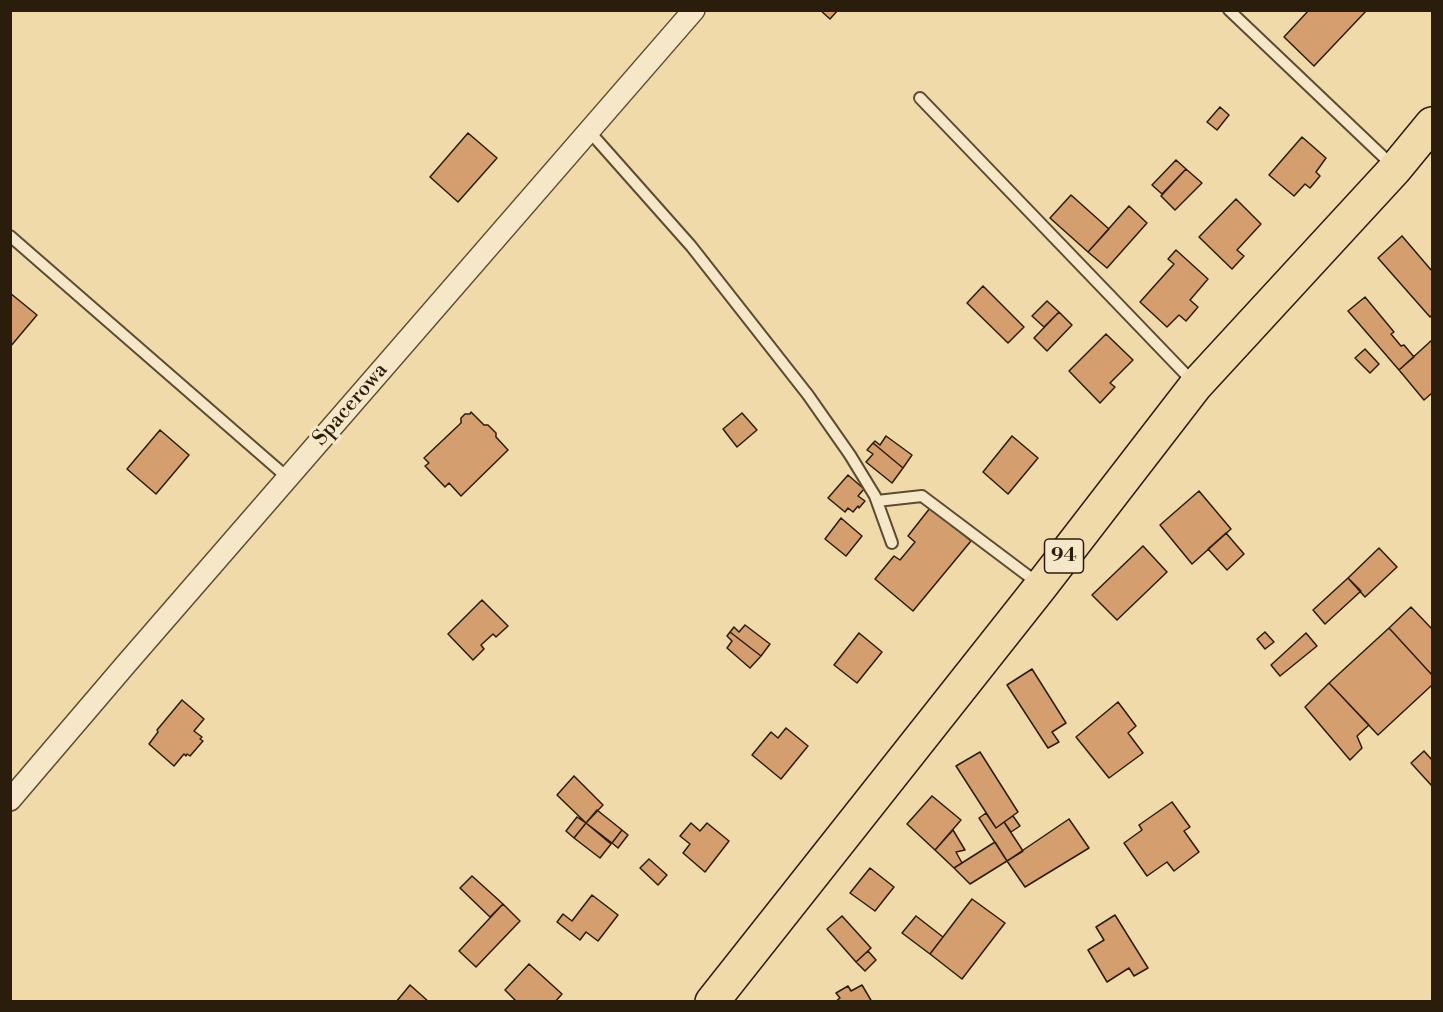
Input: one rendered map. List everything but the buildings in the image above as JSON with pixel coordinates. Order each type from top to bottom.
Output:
[{"type":"main road","name":"94","points":[[712,1002],[1041,586],[1196,385],[1395,169],[1432,124]]},
{"type":"street","name":"Spacerowa","points":[[10,800],[694,10]]},
{"type":"lane","points":[[1229,10],[1395,169]]},
{"type":"lane","points":[[920,98],[1196,385]]},
{"type":"lane","points":[[589,131],[691,246],[801,386],[850,455],[875,496],[892,543]]},
{"type":"lane","points":[[10,236],[288,478]]},
{"type":"lane","points":[[877,501],[922,496],[1041,586]]}]
